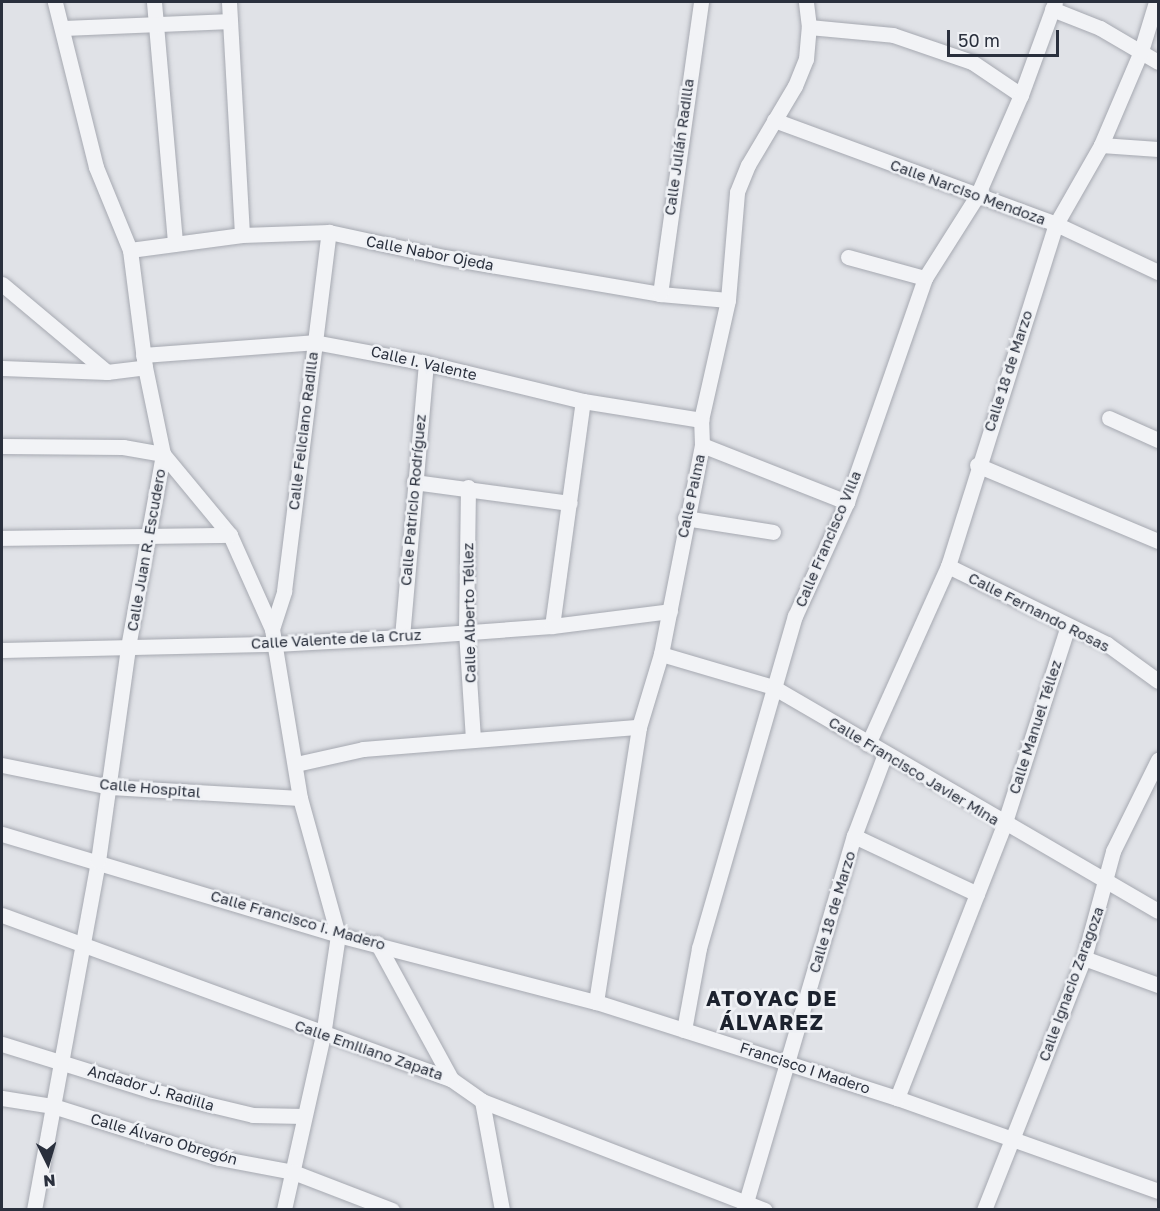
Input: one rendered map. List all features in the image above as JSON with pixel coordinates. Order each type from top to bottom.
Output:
[{"type":"street","name":"Calle Juan R. Escudero","points":[[34,1209],[98,861],[129,646],[164,454],[144,361],[130,250],[96,167],[65,28],[55,2]]},
{"type":"street","points":[[154,2],[175,242]]},
{"type":"street","points":[[229,2],[242,235]]},
{"type":"street","name":"Calle Julián Radilla","points":[[660,294],[701,2]]},
{"type":"street","name":"Calle Palma","points":[[596,1002],[639,728],[661,654],[685,518],[702,446],[701,420],[728,300],[737,192],[747,165],[806,59],[809,27],[806,2]]},
{"type":"street","name":"Calle 18 de Marzo","points":[[868,744],[948,566],[977,465],[1056,224],[1101,144],[1141,51],[1156,2]]},
{"type":"street","points":[[1053,5],[1100,28],[1158,62]]},
{"type":"street","name":"Calle Francisco Villa","points":[[684,1030],[699,948],[795,616],[847,502],[925,278],[977,196],[1021,95],[1053,5]]},
{"type":"street","points":[[65,28],[230,21]]},
{"type":"street","points":[[809,27],[904,38],[972,62],[1021,95]]},
{"type":"street","name":"Calle Narciso Mendoza","points":[[774,120],[1056,224],[1158,272]]},
{"type":"street","points":[[1101,144],[1158,149]]},
{"type":"street","name":"Calle Nabor Ojeda","points":[[130,250],[175,242],[242,235],[329,232],[444,257],[660,294],[728,300]]},
{"type":"street","name":"Calle Feliciano Radilla","points":[[274,636],[284,591],[329,232]]},
{"type":"street","points":[[848,257],[925,278]]},
{"type":"street","points":[[2,284],[107,372]]},
{"type":"street","name":"Calle I. Valente","points":[[2,368],[107,372],[144,361],[314,342],[426,363],[583,401],[701,420]]},
{"type":"street","name":"Calle Patricio Rodríguez","points":[[402,637],[426,363]]},
{"type":"street","points":[[552,626],[583,401]]},
{"type":"street","points":[[1109,418],[1158,440]]},
{"type":"street","points":[[2,446],[123,447],[164,454],[230,535],[274,636],[300,798],[338,935],[323,1035],[284,1209]]},
{"type":"street","points":[[702,446],[847,502]]},
{"type":"street","points":[[977,465],[1158,541]]},
{"type":"street","points":[[414,482],[468,487],[570,503]]},
{"type":"street","name":"Calle Alberto Téllez","points":[[468,487],[466,631],[473,738]]},
{"type":"street","points":[[685,518],[773,532]]},
{"type":"street","points":[[2,538],[230,535]]},
{"type":"street","name":"Calle Fernando Rosas","points":[[948,566],[1107,644],[1158,681]]},
{"type":"street","name":"Calle Valente de la Cruz","points":[[2,650],[129,646],[274,636],[402,637],[552,626],[670,610]]},
{"type":"street","name":"Calle Manuel Téllez","points":[[897,1098],[1004,825],[1068,626]]},
{"type":"street","name":"Calle Francisco Javier Mina","points":[[661,654],[773,687],[1004,825],[1158,911]]},
{"type":"street","points":[[296,764],[363,748],[473,738],[639,728]]},
{"type":"street","name":"Calle 18 de Marzo","points":[[745,1205],[855,836],[885,754]]},
{"type":"street","name":"Calle Ignacio Zaragoza","points":[[984,1209],[1083,958],[1106,883],[1113,851],[1158,760]]},
{"type":"street","name":"Calle Hospital","points":[[2,765],[110,787],[300,798]]},
{"type":"street","name":"Calle Francisco I. Madero","points":[[2,834],[338,935],[377,943],[596,1002]]},
{"type":"street","points":[[855,836],[977,894]]},
{"type":"street","name":"Calle Emiliano Zapata","points":[[2,915],[323,1035],[451,1079],[482,1101],[745,1205],[765,1209]]},
{"type":"street","points":[[377,943],[451,1079]]},
{"type":"street","points":[[1083,958],[1158,985]]},
{"type":"street","name":"Francisco I Madero","points":[[596,1002],[897,1098],[1012,1138]]},
{"type":"street","name":"Andador J. Radilla","points":[[2,1044],[153,1091],[253,1115],[304,1116]]},
{"type":"street","name":"Calle Álvaro Obregón","points":[[2,1098],[53,1106],[219,1158],[293,1172],[392,1209]]},
{"type":"street","points":[[482,1101],[502,1209]]},
{"type":"street","points":[[1012,1138],[1158,1191]]},
{"type":"district","name":"ATOYAC DE ÁLVAREZ","points":[[772,1010]]}]
